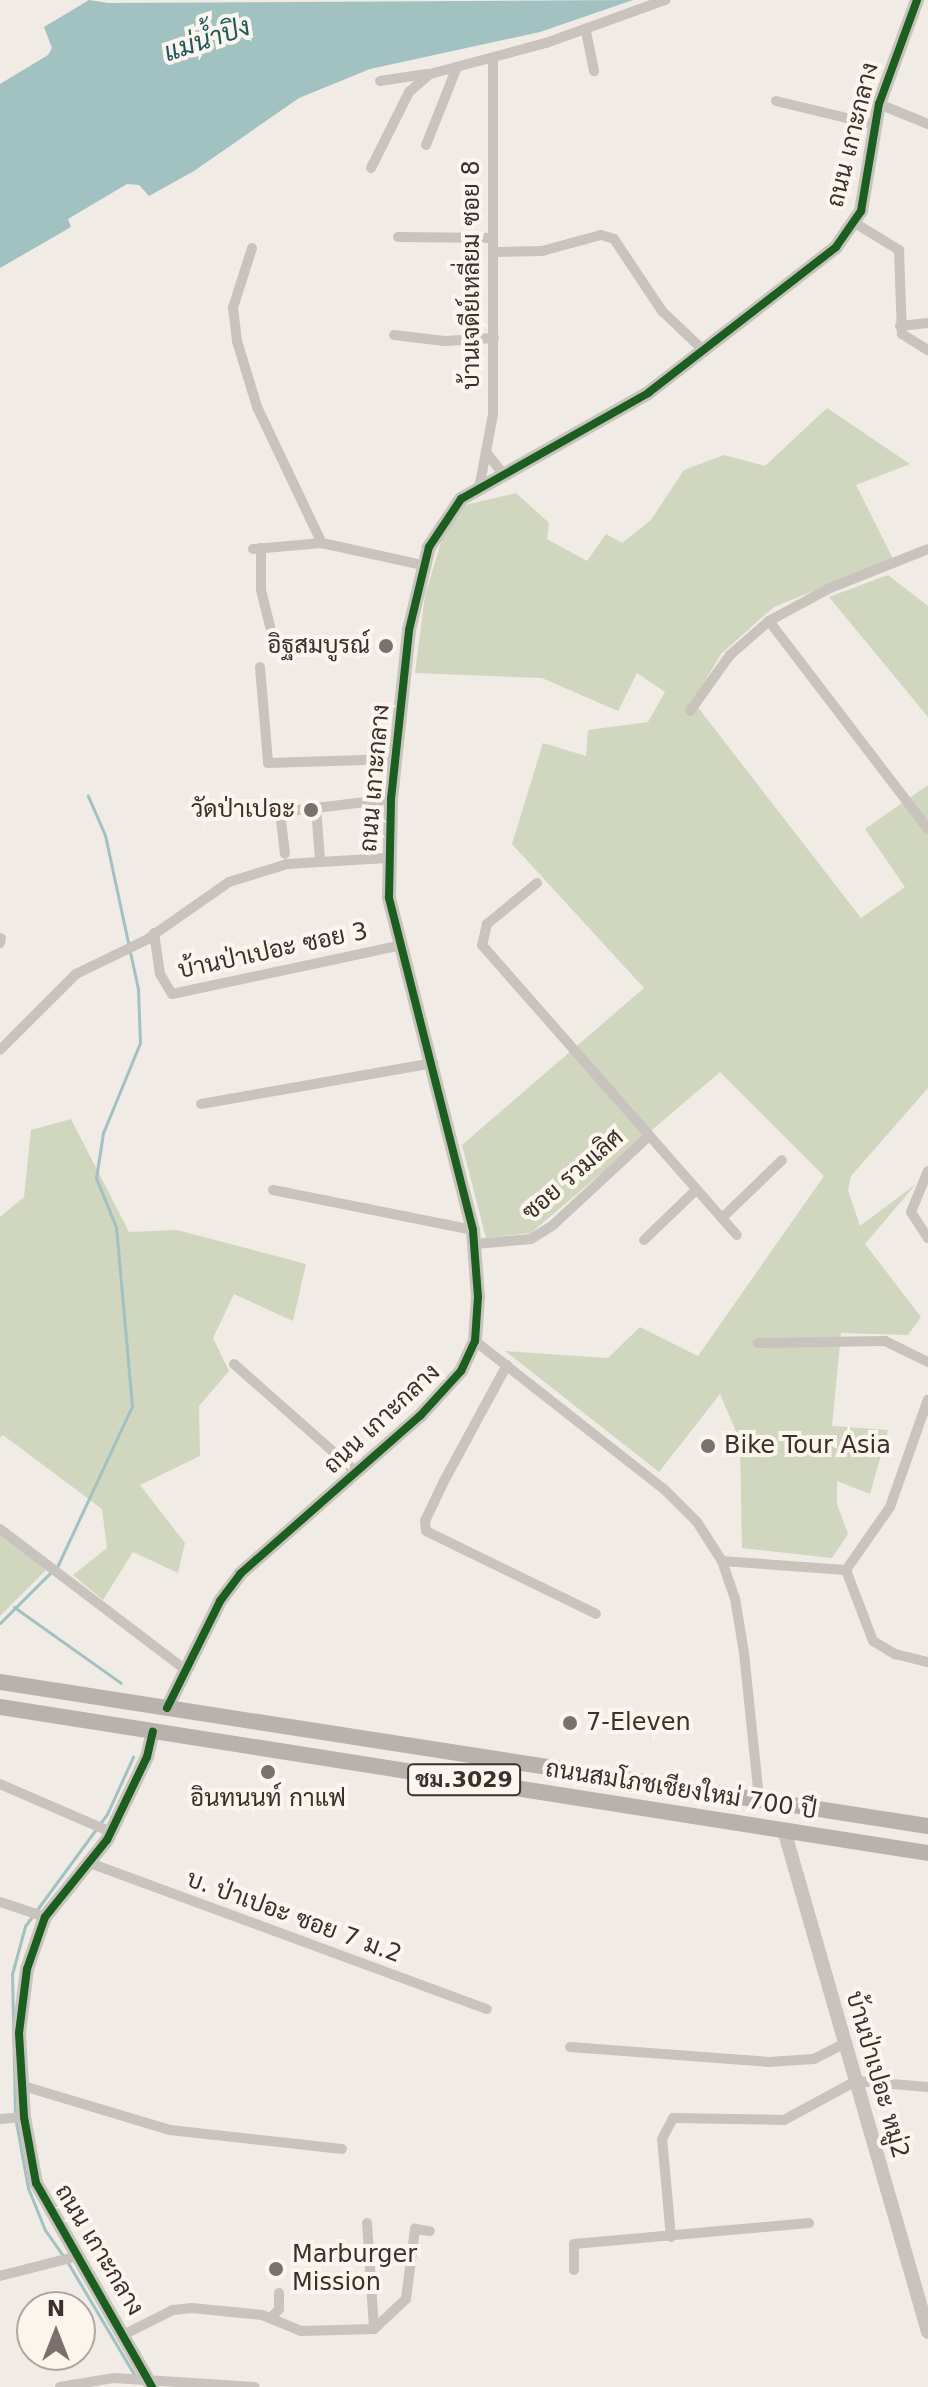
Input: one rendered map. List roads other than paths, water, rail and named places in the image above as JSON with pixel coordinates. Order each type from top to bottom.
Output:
[{"type":"main road","name":"ถนนสมโภชเชียงใหม่ 700 ปี","points":[[0,1682],[928,1826]]},
{"type":"main road","name":"ถนนสมโภชเชียงใหม่ 700 ปี","points":[[0,1707],[928,1853]]},
{"type":"street","points":[[380,81],[430,74],[493,59],[586,31],[665,0]]},
{"type":"street","name":"ถนน เกาะกลาง","points":[[167,1708],[220,1601],[240,1574],[443,1393],[461,1371],[475,1341],[474,1237],[433,1063],[398,946],[387,858],[409,630],[422,565],[447,513],[479,489],[648,393],[705,352],[836,247],[855,223],[879,104],[917,0]]},
{"type":"street","points":[[586,31],[594,71]]},
{"type":"street","name":"บ้านเจดีย์เหลี่ยม ซอย 8","points":[[479,489],[493,414],[493,59]]},
{"type":"street","points":[[426,145],[457,67]]},
{"type":"street","points":[[371,168],[409,92],[430,74]]},
{"type":"street","points":[[776,101],[876,125]]},
{"type":"street","points":[[879,104],[928,124]]},
{"type":"street","points":[[855,223],[899,250],[900,326],[908,340],[928,350]]},
{"type":"street","points":[[493,252],[542,251],[601,235],[614,239],[662,311],[705,352]]},
{"type":"street","points":[[398,237],[491,238]]},
{"type":"street","points":[[252,248],[233,308],[237,341],[257,407],[322,543]]},
{"type":"street","points":[[900,326],[928,323]]},
{"type":"street","points":[[394,335],[445,341],[494,338]]},
{"type":"street","points":[[486,452],[504,475]]},
{"type":"street","points":[[270,627],[261,590],[257,549],[322,543],[422,565]]},
{"type":"street","points":[[690,711],[730,655],[769,621],[830,588],[928,549]]},
{"type":"street","points":[[769,621],[928,829]]},
{"type":"street","points":[[260,667],[268,763],[395,759]]},
{"type":"street","points":[[257,815],[391,799]]},
{"type":"street","points":[[316,807],[320,860]]},
{"type":"street","points":[[280,812],[285,854]]},
{"type":"street","points":[[0,1050],[76,974],[131,948],[229,882],[257,870],[320,860],[387,858]]},
{"type":"street","points":[[537,883],[487,924],[482,945],[737,1235]]},
{"type":"street","name":"บ้านป่าเปอะ ซอย 3","points":[[154,933],[160,974],[172,994],[398,946]]},
{"type":"street","points":[[201,1104],[350,1082],[433,1063]]},
{"type":"street","name":"ซอย รวมเลิศ","points":[[273,1190],[474,1237],[531,1239],[553,1225],[648,1137]]},
{"type":"street","points":[[722,1218],[782,1160]]},
{"type":"street","points":[[928,1171],[911,1212],[928,1238]]},
{"type":"street","points":[[644,1240],[696,1190]]},
{"type":"street","points":[[475,1341],[677,1501],[722,1561],[744,1653],[759,1799]]},
{"type":"street","points":[[758,1343],[885,1341],[928,1362]]},
{"type":"street","points":[[234,1364],[356,1472]]},
{"type":"street","points":[[507,1365],[444,1481],[425,1521],[426,1531],[596,1614]]},
{"type":"street","points":[[846,1570],[890,1507],[928,1399]]},
{"type":"street","points":[[0,1529],[186,1670]]},
{"type":"street","points":[[722,1561],[846,1570]]},
{"type":"street","points":[[846,1570],[873,1641],[895,1654],[928,1662]]},
{"type":"street","name":"ถนน เกาะกลาง","points":[[143,2381],[125,2334],[69,2259],[36,2183],[18,2118],[24,1988],[38,1913],[111,1832],[147,1757],[153,1732]]},
{"type":"street","points":[[0,1784],[111,1832]]},
{"type":"street","name":"บ้านป่าเปอะ หมู่2","points":[[784,1830],[928,2332]]},
{"type":"street","name":"บ. ป่าเปอะ ซอย 7 ม.2","points":[[87,1862],[487,2009]]},
{"type":"street","points":[[0,1902],[38,1913]]},
{"type":"street","points":[[570,2047],[768,2062],[814,2059],[844,2044]]},
{"type":"street","points":[[671,2237],[662,2139],[673,2118],[784,2120],[856,2081],[928,2087]]},
{"type":"street","points":[[20,2085],[170,2130],[342,2149]]},
{"type":"street","points":[[0,2119],[18,2118]]},
{"type":"street","points":[[367,2223],[374,2329]]},
{"type":"street","points":[[574,2270],[574,2244],[809,2223]]},
{"type":"street","points":[[125,2334],[173,2310],[192,2308],[271,2318],[280,2326],[301,2331],[374,2329],[406,2299],[415,2229],[430,2231]]},
{"type":"street","points":[[0,2276],[69,2259]]},
{"type":"street","points":[[271,2318],[279,2309],[279,2293]]},
{"type":"street","points":[[60,2387],[143,2381],[255,2387]]},
{"type":"water","name":"แม่น้ำปิง","points":[[89,0],[108,3],[633,0],[540,32],[370,69],[299,98],[194,171],[149,196],[139,185],[127,184],[68,219],[71,227],[0,268],[0,84],[48,55],[52,48],[44,27]]},
{"type":"waterway","points":[[57,1567],[132,1406],[116,1227],[96,1178],[103,1133],[140,1043],[138,989],[105,835],[88,796]]},
{"type":"waterway","points":[[0,1623],[51,1572]]},
{"type":"waterway","points":[[14,1607],[121,1683]]},
{"type":"waterway","points":[[15,2115],[12,1974],[25,1926],[107,1814],[133,1757]]},
{"type":"waterway","points":[[16,2122],[28,2188],[45,2230],[63,2256]]},
{"type":"waterway","points":[[68,2263],[135,2376]]},
{"type":"place","name":"อิฐสมบูรณ์","points":[[386,646]]},
{"type":"place","name":"วัดป่าเปอะ","points":[[311,810]]},
{"type":"place","name":"Bike Tour Asia","points":[[708,1446]]},
{"type":"place","name":"7-Eleven","points":[[570,1723]]},
{"type":"place","name":"อินทนนท์ กาแฟ","points":[[268,1772]]},
{"type":"place","name":"Marburger Mission","points":[[276,2269]]}]
